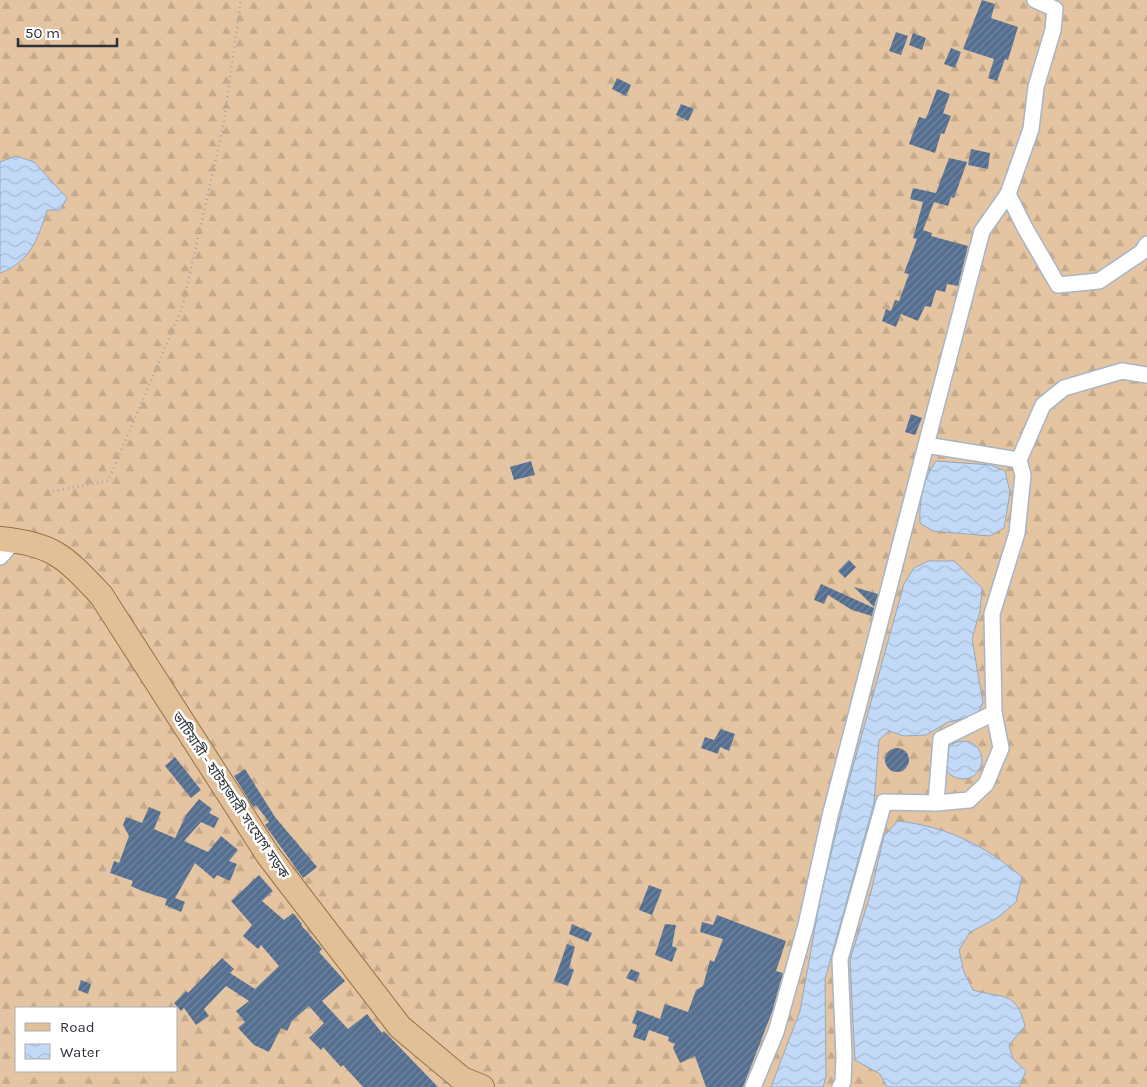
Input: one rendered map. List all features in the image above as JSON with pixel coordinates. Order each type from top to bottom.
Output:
[{"type":"main road","name":"ভাটিয়ারী - হাটহাজারী সংযোগ সড়ক","points":[[0,539],[26,541],[52,550],[74,567],[101,595],[268,855],[400,1027],[462,1079],[482,1087]]},
{"type":"street","points":[[753,1087],[776,1032],[806,926],[838,788],[982,231],[1008,194],[1031,129],[1036,87],[1053,30],[1055,9],[1035,0]]},
{"type":"street","points":[[1008,194],[1058,284],[1099,281],[1142,252],[1147,244]]},
{"type":"street","points":[[840,1087],[843,1082],[844,1056],[840,959],[884,802],[936,804],[969,800],[986,784],[1001,748],[994,713],[992,614],[1017,533],[1023,474],[1020,460],[1043,405],[1064,388],[1122,371],[1147,375]]},
{"type":"street","points":[[926,445],[1020,460]]},
{"type":"street","points":[[0,557],[11,545],[26,541]]},
{"type":"street","points":[[936,804],[941,739],[994,713]]},
{"type":"path","points":[[48,492],[108,482],[182,308],[222,128],[241,0]]},
{"type":"green space","points":[[0,0],[1147,0],[1147,1087],[0,1087]]},
{"type":"water","points":[[16,156],[34,162],[67,198],[60,210],[47,210],[36,240],[26,256],[19,263],[0,273],[0,162]]},
{"type":"water","points":[[936,461],[991,465],[1005,471],[1010,492],[1004,528],[990,536],[933,531],[920,523],[923,491],[928,475]]},
{"type":"water","points":[[928,561],[954,561],[982,588],[980,611],[972,639],[983,703],[976,716],[948,722],[926,735],[904,736],[889,731],[879,740],[874,803],[825,979],[826,1077],[823,1087],[771,1087],[800,1011],[821,895],[847,788],[904,584],[914,568]]},
{"type":"water","points":[[963,741],[977,746],[982,760],[977,774],[963,779],[949,774],[944,760],[949,746]]},
{"type":"water","points":[[898,821],[933,828],[965,839],[994,856],[1022,877],[1016,902],[997,918],[970,932],[959,950],[964,972],[973,990],[1013,1001],[1021,1014],[1025,1026],[1009,1045],[1013,1059],[1026,1071],[1019,1087],[887,1087],[880,1074],[855,1060],[850,960],[871,892],[884,836]]},
{"type":"building","points":[[982,0],[995,4],[991,18],[1018,27],[1008,60],[1005,59],[997,81],[988,78],[994,59],[963,49]]},
{"type":"building","points":[[896,32],[908,36],[901,55],[889,51]]},
{"type":"building","points":[[913,33],[926,38],[922,50],[909,45]]},
{"type":"building","points":[[951,48],[961,52],[955,68],[944,64]]},
{"type":"building","points":[[617,78],[631,85],[626,96],[612,89]]},
{"type":"building","points":[[937,89],[950,94],[943,113],[951,116],[944,134],[941,133],[935,153],[909,144],[919,117],[926,119]]},
{"type":"building","points":[[681,104],[694,109],[688,121],[676,115]]},
{"type":"building","points":[[971,149],[990,153],[988,169],[968,165]]},
{"type":"building","points":[[949,158],[967,162],[954,198],[951,197],[948,206],[934,202],[923,230],[932,233],[931,236],[968,246],[958,286],[947,284],[945,292],[936,290],[931,307],[925,306],[918,321],[901,314],[896,327],[882,321],[886,309],[891,311],[895,300],[899,301],[909,274],[904,273],[917,239],[913,238],[923,202],[910,199],[913,188],[936,193]]},
{"type":"building","points":[[911,414],[922,418],[915,435],[905,432]]},
{"type":"building","points":[[531,461],[535,475],[514,480],[510,467]]},
{"type":"building","points":[[849,560],[856,567],[845,578],[838,571]]},
{"type":"building","points":[[821,584],[874,608],[872,616],[852,610],[828,595],[824,604],[814,600]]},
{"type":"building","points":[[854,587],[878,594],[874,607]]},
{"type":"building","points":[[721,729],[735,734],[729,751],[720,747],[718,754],[701,748],[705,737],[714,740]]},
{"type":"building","points":[[897,748],[902,749],[908,755],[908,765],[902,771],[897,772],[892,771],[886,765],[885,760],[886,755],[892,749]]},
{"type":"building","points":[[175,757],[201,790],[191,798],[165,766]]},
{"type":"building","points":[[245,769],[275,817],[317,867],[303,878],[265,825],[272,820],[269,822],[256,805],[253,807],[234,776]]},
{"type":"building","points":[[199,799],[212,809],[209,813],[219,818],[214,828],[201,822],[184,841],[208,852],[221,836],[238,850],[229,861],[237,864],[230,881],[217,875],[214,879],[195,863],[175,898],[185,902],[181,912],[165,905],[167,899],[131,886],[133,881],[110,873],[114,861],[119,863],[129,836],[123,825],[126,817],[142,823],[149,807],[161,812],[154,829],[175,838],[186,815]]},
{"type":"building","points":[[259,875],[273,891],[262,901],[284,920],[293,913],[322,949],[319,952],[345,981],[322,1001],[348,1029],[367,1014],[382,1033],[384,1031],[438,1087],[363,1087],[343,1065],[341,1067],[323,1047],[321,1050],[309,1038],[324,1023],[309,1006],[292,1021],[287,1031],[281,1028],[269,1052],[254,1045],[238,1028],[245,1022],[236,1011],[249,1001],[226,986],[204,1009],[209,1016],[196,1025],[184,1008],[181,1011],[174,1003],[186,991],[188,993],[222,958],[234,969],[230,973],[255,989],[279,966],[261,945],[258,949],[243,936],[252,925],[231,901]]},
{"type":"building","points":[[649,885],[662,890],[652,915],[639,910]]},
{"type":"building","points":[[717,915],[786,941],[776,971],[783,973],[772,1012],[743,1087],[706,1087],[695,1056],[680,1063],[673,1048],[675,1044],[668,1041],[669,1037],[649,1030],[645,1041],[633,1037],[637,1025],[632,1023],[637,1010],[660,1019],[665,1004],[688,1012],[696,990],[703,986],[710,960],[714,962],[723,939],[700,932],[702,922],[713,925]]},
{"type":"building","points":[[572,924],[592,933],[588,942],[569,934]]},
{"type":"building","points":[[665,924],[676,925],[672,946],[677,948],[672,962],[655,955]]},
{"type":"building","points":[[567,944],[575,947],[569,968],[574,970],[568,986],[554,981]]},
{"type":"building","points":[[631,969],[640,973],[636,982],[626,978]]},
{"type":"building","points":[[81,980],[91,984],[88,994],[78,990]]}]
